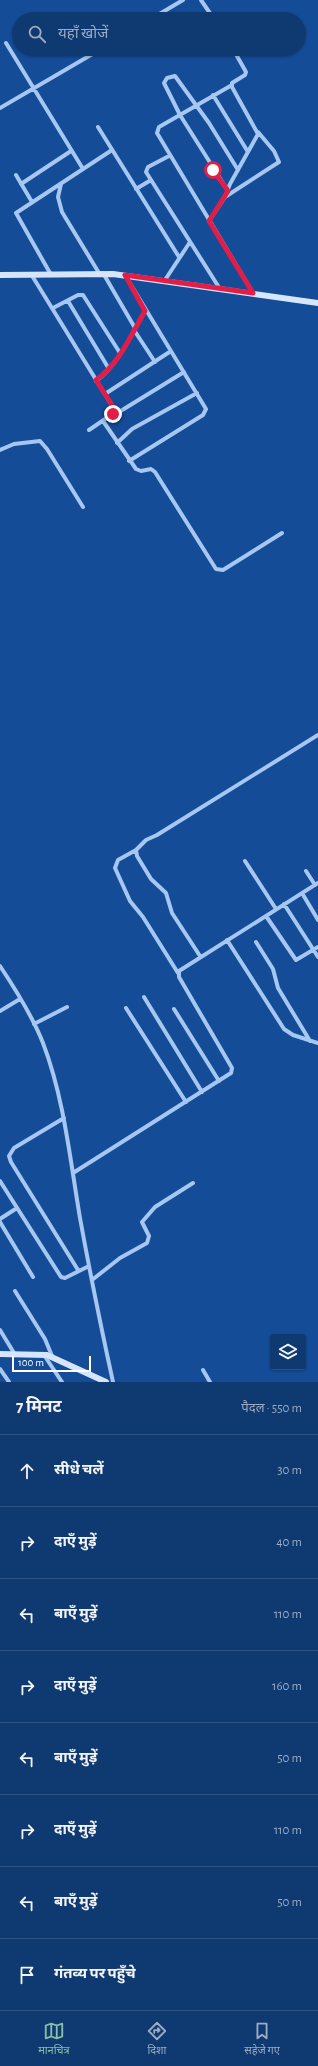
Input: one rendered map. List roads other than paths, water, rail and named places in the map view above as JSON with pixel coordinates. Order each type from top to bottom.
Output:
[{"type":"street","points":[[163,12],[183,0]]},
{"type":"street","points":[[201,0],[209,12]]},
{"type":"street","points":[[6,43],[12,53]]},
{"type":"street","points":[[14,56],[83,169]]},
{"type":"street","points":[[0,108],[34,90],[90,56]]},
{"type":"street","points":[[236,56],[246,74],[232,85],[180,115],[159,128],[157,131],[158,136],[169,156],[253,293]]},
{"type":"street","points":[[228,191],[180,115],[164,83],[167,78],[175,76],[238,170]]},
{"type":"street","points":[[225,197],[279,162],[274,151],[258,132],[232,85]]},
{"type":"street","points":[[213,95],[248,152]]},
{"type":"street","points":[[98,127],[179,257]]},
{"type":"street","points":[[209,221],[225,197],[258,132]]},
{"type":"street","points":[[50,273],[16,215],[18,211],[62,184],[112,150]]},
{"type":"street","points":[[21,184],[71,151]]},
{"type":"street","points":[[169,156],[147,169],[151,180],[220,289]]},
{"type":"street","points":[[16,175],[32,202]]},
{"type":"street","points":[[136,189],[151,180]]},
{"type":"street","points":[[62,184],[58,197],[62,212],[155,362]]},
{"type":"street","points":[[165,280],[190,242]]},
{"type":"street","points":[[0,275],[101,273],[125,275],[318,303]]},
{"type":"street","points":[[31,274],[112,405],[114,412]]},
{"type":"street","points":[[125,275],[145,311],[206,409],[204,414],[129,460]]},
{"type":"street","points":[[53,308],[80,295],[84,296],[120,353]]},
{"type":"street","points":[[68,300],[110,368]]},
{"type":"street","points":[[96,380],[110,368],[145,311]]},
{"type":"street","points":[[105,394],[171,351]]},
{"type":"street","points":[[89,430],[114,412],[119,412],[184,372]]},
{"type":"street","points":[[117,443],[132,430],[197,394]]},
{"type":"street","points":[[103,421],[129,460],[139,471],[151,469],[154,471],[188,528],[218,570],[229,566],[282,533]]},
{"type":"street","points":[[0,450],[14,444],[40,440],[83,507]]},
{"type":"street","points":[[73,1173],[219,1081],[231,1073],[232,1068],[178,973],[143,917],[130,901],[115,868],[118,860],[136,850],[146,840],[157,835],[318,735]]},
{"type":"street","points":[[136,850],[137,856],[151,879],[166,893],[172,913],[200,956]]},
{"type":"street","points":[[245,862],[276,909]]},
{"type":"street","points":[[178,973],[200,956],[317,884],[306,871]]},
{"type":"street","points":[[302,893],[318,920]]},
{"type":"street","points":[[284,904],[318,957]]},
{"type":"street","points":[[266,916],[294,959],[298,960],[318,948]]},
{"type":"street","points":[[227,940],[281,1027],[289,1033],[318,1043]]},
{"type":"street","points":[[256,942],[273,969],[280,992],[310,1041]]},
{"type":"street","points":[[0,966],[20,998],[45,1048],[64,1118],[89,1266],[113,1382]]},
{"type":"street","points":[[144,997],[202,1092]]},
{"type":"street","points":[[0,1011],[20,998]]},
{"type":"street","points":[[34,1024],[67,1007]]},
{"type":"street","points":[[126,1008],[186,1102]]},
{"type":"street","points":[[174,1008],[219,1081]]},
{"type":"street","points":[[64,1118],[14,1148],[9,1156],[11,1162],[78,1270]]},
{"type":"street","points":[[0,1181],[61,1277],[65,1278],[78,1270],[89,1266]]},
{"type":"street","points":[[92,1280],[120,1258],[147,1243],[149,1236],[142,1222],[149,1212],[193,1184]]},
{"type":"street","points":[[1,1217],[17,1208]]},
{"type":"street","points":[[0,1222],[33,1277]]},
{"type":"street","points":[[15,1291],[45,1339],[52,1356]]},
{"type":"street","points":[[0,1330],[14,1353]]},
{"type":"street","points":[[0,1354],[14,1353],[52,1356],[106,1382]]},
{"type":"street","points":[[44,1355],[62,1382]]},
{"type":"street","points":[[0,1369],[9,1382]]},
{"type":"street","points":[[203,1370],[210,1382]]}]
